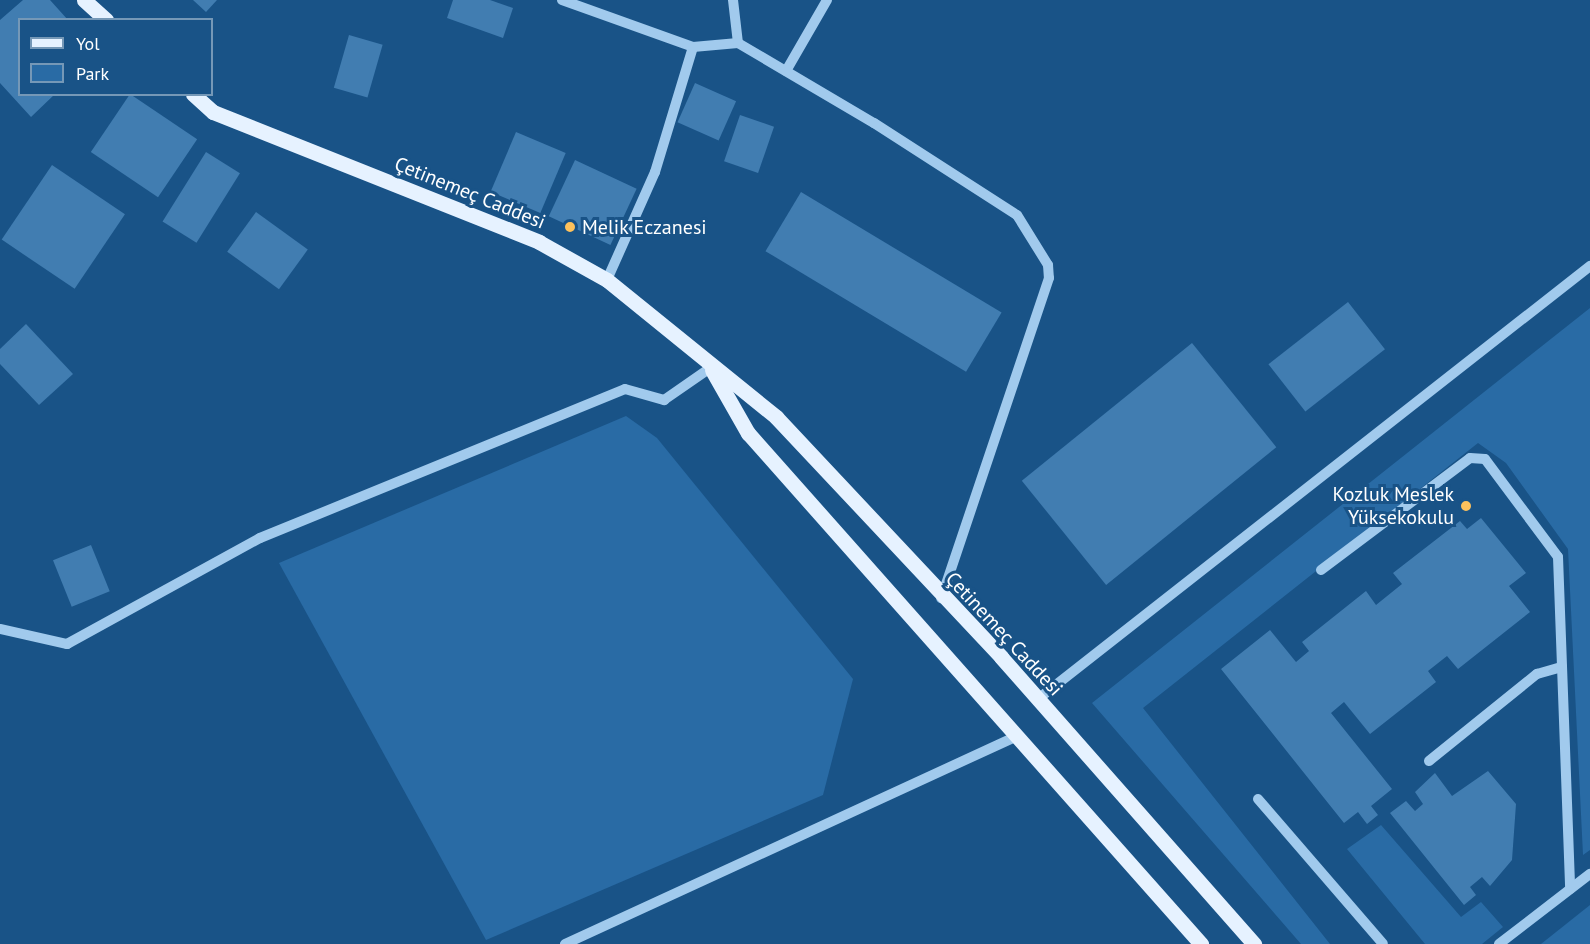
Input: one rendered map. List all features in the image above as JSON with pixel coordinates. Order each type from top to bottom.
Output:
[{"type":"main road","points":[[84,0],[104,18]]},
{"type":"main road","name":"Çetinemeç Caddesi","points":[[195,96],[213,112],[539,242],[607,280],[710,368],[776,417],[941,598],[1038,699],[1254,944]]},
{"type":"main road","name":"Çetinemeç Caddesi","points":[[710,368],[748,433],[1201,944]]},
{"type":"street","points":[[562,0],[693,47],[738,43],[1017,215],[1048,265],[1049,278],[941,598]]},
{"type":"street","points":[[733,0],[738,43]]},
{"type":"street","points":[[786,71],[827,0]]},
{"type":"street","points":[[607,280],[655,172],[693,47]]},
{"type":"street","points":[[1038,699],[1590,266]]},
{"type":"street","points":[[0,629],[67,644],[260,538],[625,389],[664,400],[710,368]]},
{"type":"street","points":[[1321,570],[1470,458],[1485,459],[1558,557],[1570,889]]},
{"type":"street","points":[[1429,761],[1537,674],[1562,667]]},
{"type":"street","points":[[565,944],[1017,736]]},
{"type":"street","points":[[1258,799],[1383,944]]},
{"type":"street","points":[[1499,944],[1590,874]]},
{"type":"green space","points":[[1590,308],[1590,850],[1583,855],[1568,549],[1506,463],[1478,443],[1143,708],[1330,944],[1301,944],[1092,703]]},
{"type":"green space","points":[[626,416],[657,438],[853,679],[823,795],[486,940],[279,563]]},
{"type":"green space","points":[[1381,825],[1461,917],[1481,902],[1503,927],[1482,944],[1425,944],[1347,849]]},
{"type":"green space","points":[[1590,905],[1590,944],[1541,944]]},
{"type":"building","points":[[23,0],[50,0],[66,18],[18,18],[18,96],[53,96],[31,117],[0,83],[0,20]]},
{"type":"building","points":[[193,0],[217,0],[206,12]]},
{"type":"building","points":[[453,0],[490,0],[513,8],[503,38],[447,18]]},
{"type":"building","points":[[349,35],[383,45],[367,98],[334,88]]},
{"type":"building","points":[[695,83],[736,101],[719,141],[678,122]]},
{"type":"building","points":[[129,96],[133,96],[197,139],[158,197],[91,152]]},
{"type":"building","points":[[740,115],[774,127],[758,173],[724,161]]},
{"type":"building","points":[[516,132],[566,153],[540,213],[491,192]]},
{"type":"building","points":[[206,152],[240,173],[196,243],[163,222]]},
{"type":"building","points":[[575,160],[637,189],[610,245],[549,216]]},
{"type":"building","points":[[52,165],[125,214],[75,289],[2,240]]},
{"type":"building","points":[[801,192],[1002,313],[966,372],[765,251]]},
{"type":"building","points":[[256,212],[308,250],[279,289],[227,252]]},
{"type":"building","points":[[1348,302],[1385,349],[1305,411],[1268,364]]},
{"type":"building","points":[[26,324],[73,374],[39,405],[0,364],[0,349]]},
{"type":"building","points":[[1192,343],[1276,447],[1106,585],[1022,481]]},
{"type":"building","points":[[1481,518],[1526,573],[1509,586],[1530,612],[1458,669],[1447,656],[1428,671],[1436,682],[1370,734],[1344,702],[1331,713],[1392,789],[1371,806],[1378,815],[1367,824],[1358,812],[1344,823],[1221,669],[1270,630],[1296,662],[1309,651],[1302,642],[1366,591],[1376,605],[1402,584],[1393,573],[1460,521],[1467,529]]},
{"type":"building","points":[[91,545],[110,591],[72,607],[53,560]]},
{"type":"building","points":[[1488,771],[1516,804],[1512,860],[1490,886],[1482,877],[1470,887],[1476,895],[1464,905],[1390,813],[1406,801],[1415,811],[1423,804],[1415,792],[1435,773],[1452,796]]},
{"type":"place","name":"Melik Eczanesi","points":[[570,227]]},
{"type":"place","name":"Kozluk Meslek Yüksekokulu","points":[[1466,506]]}]
